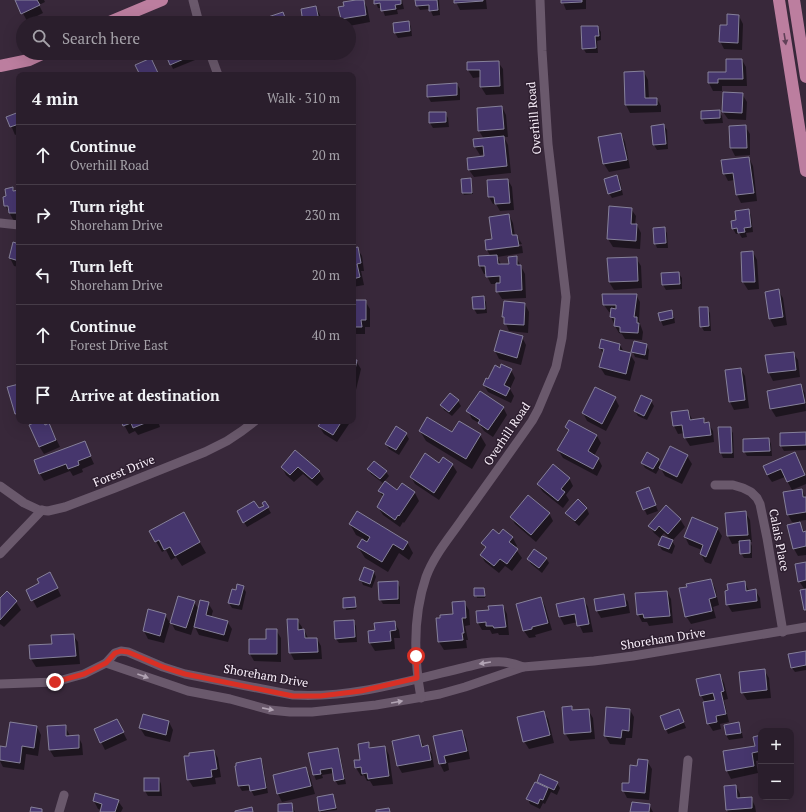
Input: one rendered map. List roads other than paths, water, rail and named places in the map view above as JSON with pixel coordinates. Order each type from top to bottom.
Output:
[{"type":"main road","points":[[124,16],[162,0]]},
{"type":"main road","points":[[779,0],[806,171]]},
{"type":"main road","points":[[794,0],[806,77]]},
{"type":"main road","points":[[0,66],[29,60]]},
{"type":"street","points":[[193,0],[197,16]]},
{"type":"street","name":"Overhill Road","points":[[421,698],[417,678],[417,620],[423,589],[431,568],[440,551],[526,430],[538,410],[556,367],[562,338],[566,297],[547,138],[540,0]]},
{"type":"street","points":[[213,60],[217,72]]},
{"type":"street","points":[[0,223],[16,225]]},
{"type":"street","name":"Forest Drive","points":[[42,510],[48,511],[93,497],[205,452],[232,438],[251,424]]},
{"type":"street","name":"Calais Place","points":[[715,485],[733,485],[743,488],[751,492],[760,504],[783,632]]},
{"type":"street","points":[[0,486],[24,503],[42,510],[0,554]]},
{"type":"street","name":"Shoreham Drive","points":[[523,667],[511,662],[500,661],[483,663],[361,691],[293,696],[185,674],[163,667],[128,652],[121,651],[115,653],[104,665],[188,691],[230,699],[270,710],[312,712],[347,709],[440,694],[523,667],[633,656],[806,627]]},
{"type":"street","points":[[0,684],[55,682],[84,674],[104,665]]},
{"type":"street","points":[[683,812],[688,760]]},
{"type":"street","points":[[60,812],[64,795]]}]
